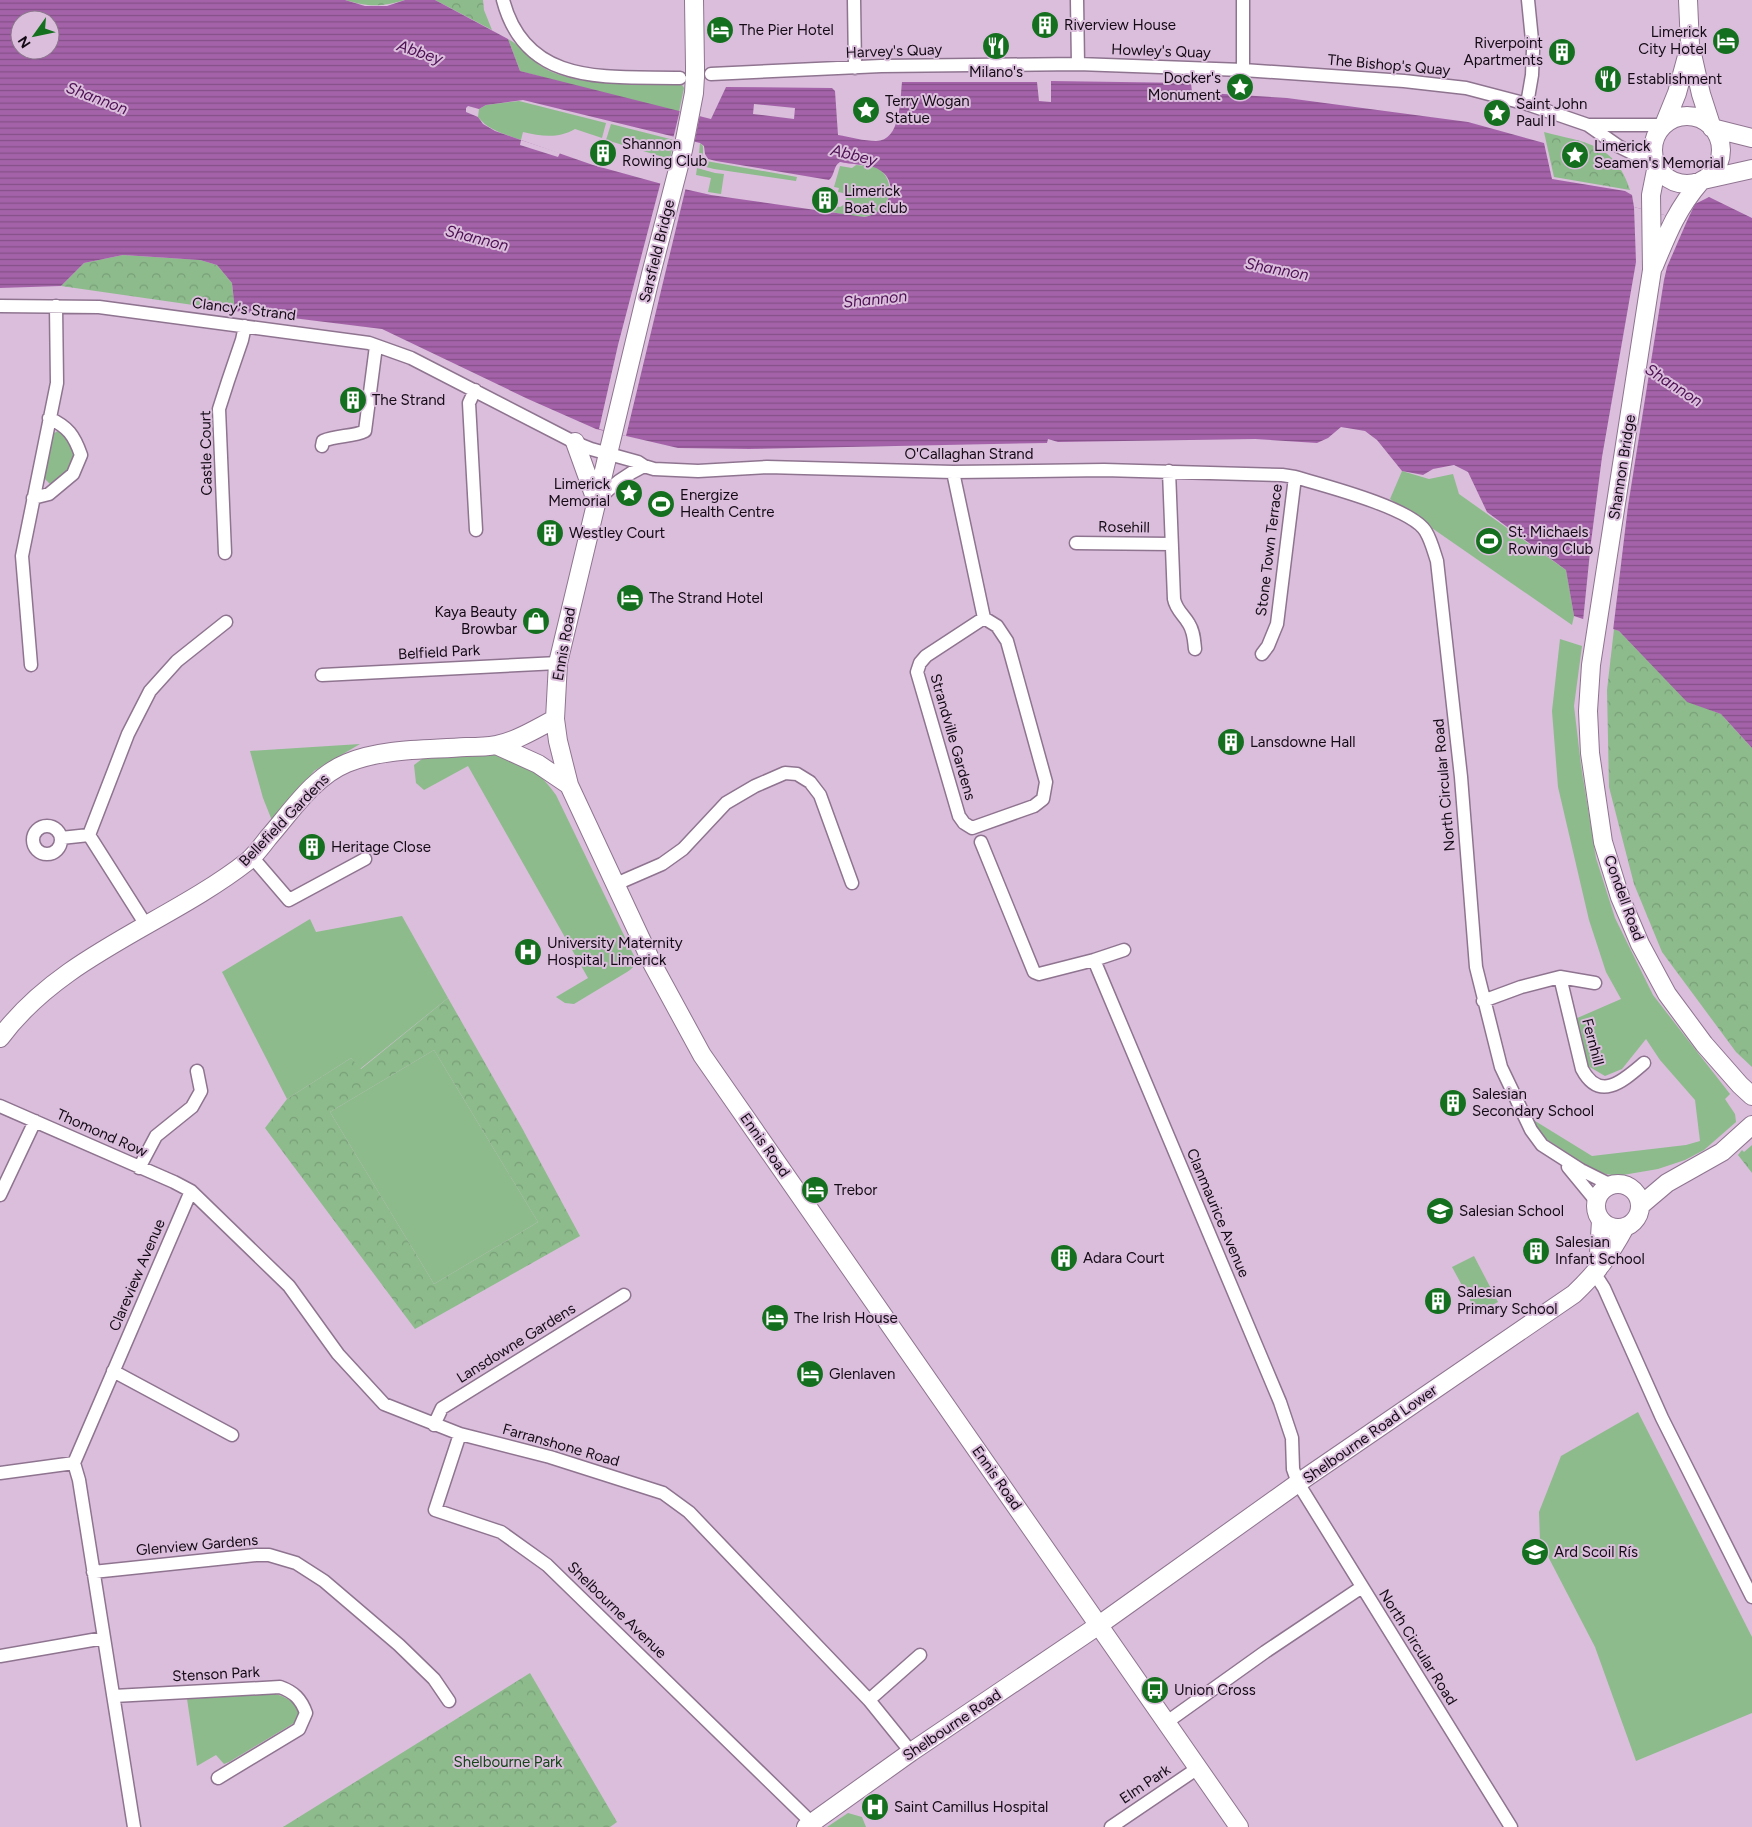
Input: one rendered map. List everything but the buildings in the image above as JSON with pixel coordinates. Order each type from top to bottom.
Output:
[{"type":"main road","name":"Sarsfield Bridge","points":[[613,434],[683,150],[694,92],[703,71],[694,0]]},
{"type":"main road","points":[[1652,270],[1670,226],[1684,202],[1700,181],[1710,175],[1716,168],[1720,158],[1719,140],[1712,128],[1701,94],[1690,45],[1688,0]]},
{"type":"main road","points":[[1690,45],[1677,93],[1654,144],[1654,158],[1657,165],[1664,174],[1678,183],[1690,184],[1752,169]]},
{"type":"main road","points":[[1664,125],[1678,118],[1692,117],[1699,119],[1712,128],[1752,138]]},
{"type":"main road","points":[[1652,270],[1651,195],[1657,165]]},
{"type":"main road","name":"Shannon Bridge","points":[[1591,665],[1652,270]]},
{"type":"main road","name":"Ennis Road","points":[[613,434],[558,663],[555,719],[558,741],[569,785],[653,965],[702,1056],[1239,1827]]},
{"type":"main road","points":[[575,442],[597,502]]},
{"type":"main road","name":"Condell Road","points":[[1591,665],[1588,711],[1590,753],[1603,842],[1620,898],[1640,944],[1667,994],[1704,1044],[1752,1096]]},
{"type":"main road","name":"Bellefield Gardens","points":[[0,1038],[20,1013],[37,997],[82,964],[227,877],[252,857],[326,774],[347,763],[384,752],[496,745],[529,733],[555,719]]},
{"type":"main road","points":[[496,745],[538,764],[569,785]]},
{"type":"main road","points":[[1626,1227],[1612,1228],[1601,1220],[1596,1211],[1596,1201],[1599,1194],[1611,1185],[1623,1184],[1637,1198],[1667,1184],[1722,1152],[1752,1125]]},
{"type":"main road","name":"Shelbourne Road Lower","points":[[1099,1624],[1574,1294],[1596,1272],[1611,1253],[1626,1227],[1636,1219],[1637,1198]]},
{"type":"main road","points":[[1596,1272],[1601,1220]]},
{"type":"main road","name":"Shelbourne Road","points":[[809,1825],[911,1752],[1099,1624]]},
{"type":"street","points":[[504,0],[514,28],[522,39],[531,49],[554,66],[574,73],[596,76],[680,78]]},
{"type":"street","points":[[854,0],[855,68]]},
{"type":"street","points":[[1077,0],[1078,64]]},
{"type":"street","points":[[1243,0],[1243,70]]},
{"type":"street","points":[[1527,104],[1532,75],[1533,50],[1528,0]]},
{"type":"street","name":"Harvey's Quay","points":[[703,71],[881,66],[1078,64]]},
{"type":"street","name":"Howley's Quay","points":[[1078,64],[1243,70]]},
{"type":"street","name":"The Bishop's Quay","points":[[1243,70],[1404,81],[1466,88],[1527,104],[1588,125],[1618,146],[1657,165]]},
{"type":"street","name":"The Bishop's Quay","points":[[1588,125],[1664,125]]},
{"type":"street","name":"Clancy's Strand","points":[[0,306],[99,306],[369,343],[411,358],[575,442],[609,454]]},
{"type":"street","points":[[31,665],[22,556],[57,383],[56,306]]},
{"type":"street","name":"Castle Court","points":[[225,553],[220,409],[242,340],[244,326]]},
{"type":"street","points":[[322,446],[323,441],[333,436],[360,433],[365,436],[376,346]]},
{"type":"street","points":[[475,390],[469,403],[476,530]]},
{"type":"street","points":[[33,498],[49,494],[73,474],[80,455],[75,438],[62,424],[49,418]]},
{"type":"street","name":"O'Callaghan Strand","points":[[609,454],[638,462],[654,469],[698,472],[767,467],[953,472],[1169,471],[1295,476]]},
{"type":"street","points":[[597,502],[609,488],[623,477],[644,466]]},
{"type":"street","name":"Rosehill","points":[[1169,471],[1175,606],[1190,625],[1193,632],[1195,649]]},
{"type":"street","points":[[953,472],[984,618]]},
{"type":"street","name":"Stone Town Terrace","points":[[1262,654],[1268,646],[1277,624],[1295,476]]},
{"type":"street","name":"North Circular Road","points":[[1295,476],[1376,502],[1408,517],[1426,530],[1437,561],[1461,777],[1476,967],[1502,1068],[1531,1130],[1542,1145],[1562,1159],[1611,1185]]},
{"type":"street","name":"Rosehill","points":[[1076,543],[1172,544]]},
{"type":"street","name":"Strandville Gardens","points":[[984,618],[997,626],[1007,642],[1046,782],[1043,799],[1034,806],[972,828],[958,816],[917,672],[920,663],[926,656],[984,618]]},
{"type":"street","points":[[89,835],[128,734],[150,691],[177,661],[226,622]]},
{"type":"street","name":"Belfield Park","points":[[322,675],[558,663]]},
{"type":"street","points":[[616,884],[662,864],[683,849],[726,803],[755,786],[785,773],[797,774],[810,782],[820,795],[852,883]]},
{"type":"street","points":[[60,838],[89,835]]},
{"type":"street","points":[[89,835],[146,925]]},
{"type":"street","points":[[982,842],[1034,972],[1039,974],[1124,950]]},
{"type":"street","points":[[252,857],[289,900],[365,859]]},
{"type":"street","name":"Clanmaurice Avenue","points":[[1094,960],[1280,1402],[1292,1438],[1293,1469],[1298,1484]]},
{"type":"street","points":[[1484,1001],[1522,987],[1560,977],[1595,983]]},
{"type":"street","name":"Fernhill","points":[[1560,977],[1582,1069],[1586,1078],[1593,1083],[1603,1086],[1613,1086],[1644,1064]]},
{"type":"street","points":[[139,1168],[156,1136],[192,1107],[201,1091],[196,1071]]},
{"type":"street","name":"Thomond Row","points":[[0,1106],[174,1182],[190,1191]]},
{"type":"street","points":[[0,1195],[36,1121]]},
{"type":"street","name":"North Circular Road","points":[[1562,1159],[1596,1201]]},
{"type":"street","name":"Clareview Avenue","points":[[112,1371],[190,1191]]},
{"type":"street","name":"Farranshone Road","points":[[190,1191],[289,1286],[338,1354],[384,1404],[460,1434],[550,1457],[663,1493],[689,1512],[869,1700],[911,1752]]},
{"type":"street","points":[[1596,1272],[1662,1418],[1752,1597]]},
{"type":"street","name":"Lansdowne Gardens","points":[[434,1425],[442,1408],[624,1295]]},
{"type":"street","points":[[134,1827],[79,1480],[74,1463],[112,1371],[232,1435]]},
{"type":"street","name":"Shelbourne Avenue","points":[[460,1434],[435,1510],[501,1532],[547,1564],[809,1825]]},
{"type":"street","points":[[0,1473],[74,1463]]},
{"type":"street","name":"North Circular Road","points":[[1298,1484],[1511,1827]]},
{"type":"street","name":"Glenview Gardens","points":[[93,1572],[256,1554],[268,1555],[296,1564],[328,1584],[399,1645],[434,1679],[448,1701]]},
{"type":"street","points":[[1167,1722],[1265,1652],[1362,1587]]},
{"type":"street","points":[[0,1656],[104,1638]]},
{"type":"street","points":[[869,1700],[920,1655]]},
{"type":"street","name":"Stenson Park","points":[[114,1696],[280,1687],[298,1697],[304,1705],[306,1713],[299,1728],[218,1778]]},
{"type":"street","name":"Elm Park","points":[[1111,1827],[1198,1768]]},
{"type":"green space","points":[[345,0],[405,0],[375,5]]},
{"type":"green space","points":[[435,0],[483,0],[484,10],[492,30]]},
{"type":"green space","points":[[508,39],[518,45],[544,68],[575,79],[611,83],[681,83],[684,88],[679,112],[520,71]]},
{"type":"green space","points":[[519,101],[606,123],[602,138],[575,129],[556,135],[523,132],[521,140],[492,129],[478,117],[479,109],[486,105]]},
{"type":"green space","points":[[611,124],[674,140],[670,159],[606,140]]},
{"type":"green space","points":[[1544,132],[1586,143],[1607,154],[1624,174],[1630,190],[1554,177]]},
{"type":"green space","points":[[700,143],[703,146],[703,156],[706,161],[797,177],[796,181],[698,165]]},
{"type":"green space","points":[[856,165],[879,169],[888,180],[889,194],[884,207],[872,215],[861,217],[826,211],[845,204],[846,197],[843,193],[838,192],[839,188],[834,187],[840,166],[852,168]]},
{"type":"green space","points":[[697,168],[724,174],[721,194],[708,192],[711,178],[696,175]]},
{"type":"green space","points":[[123,255],[200,260],[217,265],[232,283],[235,311],[61,286],[84,263]]},
{"type":"green space","points":[[59,430],[72,448],[74,458],[69,471],[51,485],[44,478],[53,434]]},
{"type":"green space","name":"St. Michaels Rowing Club","points":[[1402,471],[1429,479],[1453,474],[1459,494],[1566,570],[1574,616],[1572,625],[1390,499]]},
{"type":"green space","points":[[1614,629],[1619,631],[1687,701],[1721,714],[1752,748],[1752,1067],[1736,1052],[1662,952],[1634,884],[1609,787],[1607,690]]},
{"type":"green space","points":[[1560,639],[1582,646],[1574,706],[1581,765],[1596,858],[1615,918],[1653,995],[1730,1094],[1725,1099],[1735,1114],[1736,1122],[1704,1150],[1685,1160],[1658,1169],[1617,1176],[1592,1169],[1534,1131],[1527,1116],[1592,1156],[1686,1145],[1700,1141],[1695,1100],[1660,1060],[1646,1039],[1622,1069],[1605,1076],[1588,1066],[1575,1019],[1621,999],[1606,972],[1589,920],[1558,787],[1552,711]]},
{"type":"green space","points":[[360,744],[314,771],[273,823],[263,798],[250,751]]},
{"type":"green space","points":[[492,754],[512,758],[528,767],[543,779],[556,795],[635,958],[634,964],[629,971],[574,1004],[565,1003],[556,997],[588,978],[468,766],[424,790],[416,783],[414,765],[422,759]]},
{"type":"green space","points":[[402,916],[448,998],[360,1069],[351,1058],[287,1099],[222,972],[310,919],[316,932]]},
{"type":"green space","points":[[448,998],[522,1128],[580,1236],[415,1329],[265,1128],[287,1099],[351,1058],[361,1069]],"holes":[[[434,1050],[538,1222],[434,1284],[330,1112]]]},
{"type":"green space","points":[[434,1050],[538,1222],[434,1284],[330,1112]]},
{"type":"green space","points":[[1752,1145],[1752,1173],[1738,1155],[1742,1150],[1744,1152]]},
{"type":"green space","points":[[1474,1256],[1498,1302],[1477,1313],[1452,1267]]},
{"type":"green space","points":[[1638,1412],[1752,1637],[1752,1713],[1636,1761],[1595,1647],[1540,1541],[1539,1512],[1561,1456]]},
{"type":"green space","name":"Shelbourne Park","points":[[530,1673],[617,1822],[610,1827],[283,1827]]},
{"type":"green space","points":[[275,1694],[290,1701],[297,1708],[297,1718],[294,1723],[229,1762],[224,1764],[216,1755],[197,1766],[187,1699]]},
{"type":"green space","points":[[848,1813],[862,1817],[866,1827],[827,1827]]},
{"type":"water","points":[[0,0],[345,0],[365,6],[387,6],[405,0],[435,0],[508,39],[520,71],[711,119],[726,87],[832,88],[835,91],[838,135],[871,141],[884,139],[895,127],[898,118],[902,82],[1037,82],[1039,101],[1051,102],[1051,81],[1191,83],[1192,92],[1287,98],[1468,122],[1544,143],[1552,179],[1625,191],[1632,195],[1634,207],[1687,221],[1695,204],[1709,197],[1752,218],[1752,748],[1721,714],[1687,702],[1619,631],[1574,616],[1566,570],[1487,512],[1468,472],[1454,465],[1433,469],[1423,475],[1402,471],[1377,440],[1365,431],[1341,427],[1328,438],[1317,443],[1255,439],[1058,442],[1048,439],[1047,443],[749,449],[678,448],[596,429],[528,399],[382,329],[235,311],[232,283],[217,265],[200,260],[123,255],[84,263],[61,286],[0,288]],"holes":[[[523,100],[700,143],[704,146],[708,159],[829,180],[840,162],[871,166],[885,175],[889,182],[889,197],[880,210],[864,217],[711,195],[593,165],[495,131],[483,124],[478,117],[466,112],[466,108],[468,106],[479,109],[486,105]]]},
{"type":"pier","points":[[754,104],[795,108],[794,119],[753,114]]},
{"type":"pier","points":[[680,110],[700,114],[694,145],[673,139]]},
{"type":"pier","points":[[521,140],[560,153],[558,157],[520,145]]},
{"type":"pier","points":[[661,181],[686,187],[626,436],[599,429],[618,345]]},
{"type":"pier","points":[[1634,207],[1687,221],[1667,267],[1664,280],[1628,506],[1613,631],[1583,621],[1602,457],[1636,262]]},
{"type":"place","name":"Riverview House","points":[[1045,25]]},
{"type":"place","name":"The Pier Hotel","points":[[720,30]]},
{"type":"place","name":"Limerick City Hotel","points":[[1726,41]]},
{"type":"place","name":"Milano's","points":[[996,46]]},
{"type":"place","name":"Riverpoint Apartments","points":[[1562,52]]},
{"type":"place","name":"Establishment","points":[[1608,79]]},
{"type":"place","name":"Docker's Monument","points":[[1240,87]]},
{"type":"place","name":"Terry Wogan Statue","points":[[866,110]]},
{"type":"place","name":"Saint John Paul II","points":[[1497,113]]},
{"type":"place","name":"Shannon Rowing Club","points":[[603,153]]},
{"type":"place","name":"Limerick Seamen's Memorial","points":[[1575,155]]},
{"type":"place","name":"Limerick Boat club","points":[[825,200]]},
{"type":"place","name":"The Strand","points":[[353,400]]},
{"type":"place","name":"Limerick Memorial","points":[[629,493]]},
{"type":"place","name":"Energize Health Centre","points":[[661,504]]},
{"type":"place","name":"Westley Court","points":[[550,533]]},
{"type":"place","name":"St. Michaels Rowing Club","points":[[1489,541]]},
{"type":"place","name":"The Strand Hotel","points":[[630,598]]},
{"type":"place","name":"Kaya Beauty Browbar","points":[[536,621]]},
{"type":"place","name":"Lansdowne Hall","points":[[1231,742]]},
{"type":"place","name":"Heritage Close","points":[[312,847]]},
{"type":"place","name":"University Maternity Hospital, Limerick","points":[[528,952]]},
{"type":"place","name":"Salesian Secondary School","points":[[1453,1103]]},
{"type":"place","name":"Trebor","points":[[815,1190]]},
{"type":"place","name":"Salesian School","points":[[1440,1211]]},
{"type":"place","name":"Salesian Infant School","points":[[1536,1251]]},
{"type":"place","name":"Adara Court","points":[[1064,1258]]},
{"type":"place","name":"Salesian Primary School","points":[[1438,1301]]},
{"type":"place","name":"The Irish House","points":[[775,1318]]},
{"type":"place","name":"Glenlaven","points":[[810,1374]]},
{"type":"place","name":"Ard Scoil Rís","points":[[1535,1552]]},
{"type":"place","name":"Union Cross","points":[[1155,1690]]},
{"type":"place","name":"Saint Camillus Hospital","points":[[875,1807]]},
{"type":"water label","name":"Abbey","points":[[420,52]]},
{"type":"water label","name":"Shannon","points":[[97,98]]},
{"type":"water label","name":"Abbey","points":[[854,155]]},
{"type":"water label","name":"Shannon","points":[[477,238]]},
{"type":"water label","name":"Shannon","points":[[1277,269]]},
{"type":"water label","name":"Shannon","points":[[875,299]]},
{"type":"water label","name":"Shannon","points":[[1674,385]]}]
